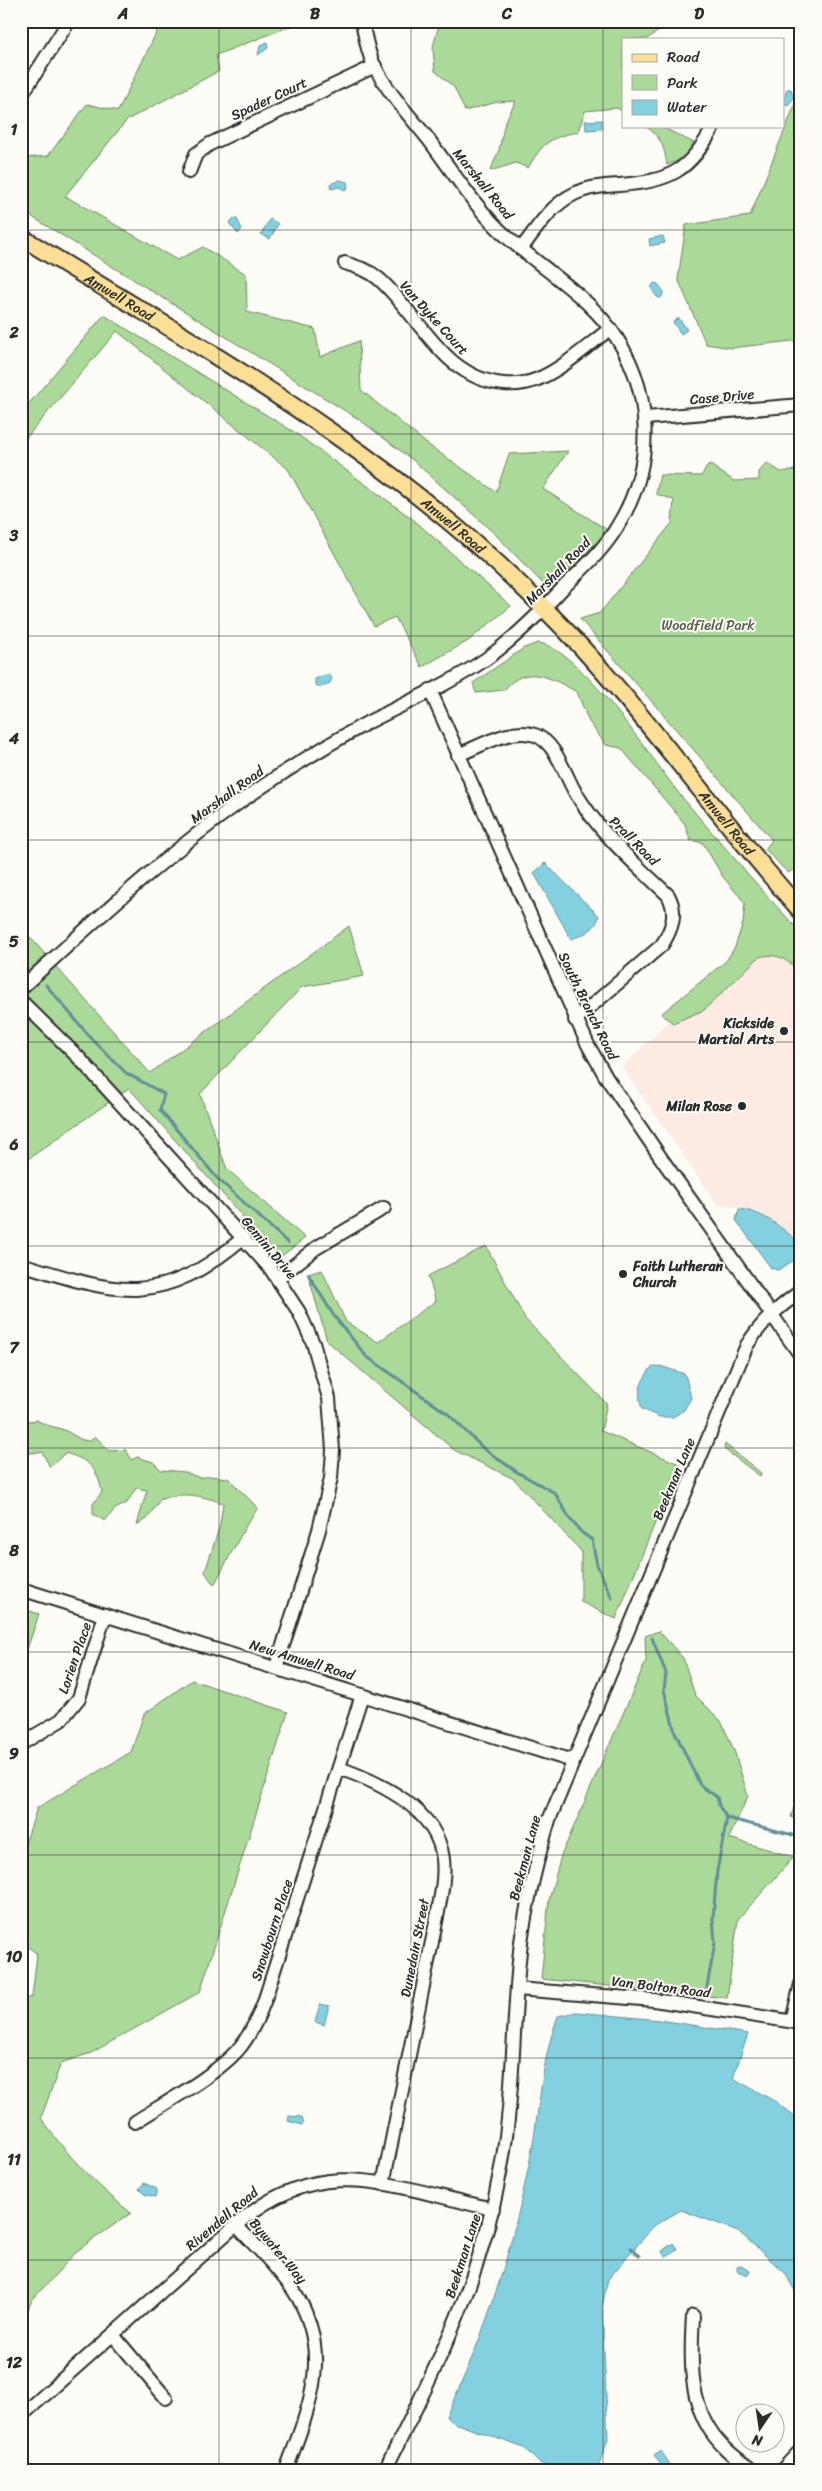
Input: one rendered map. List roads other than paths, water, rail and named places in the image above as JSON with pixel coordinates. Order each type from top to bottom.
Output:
[{"type":"main road","name":"Amwell Road","points":[[21,237],[250,377],[355,446],[462,532],[544,608],[624,695],[759,864],[801,911]]},
{"type":"street","points":[[21,96],[69,21]]},
{"type":"street","name":"Marshall Road","points":[[21,988],[171,856],[246,798],[359,727],[486,659],[544,608],[602,548],[629,506],[641,469],[646,418],[634,371],[610,329],[594,308],[521,249],[488,217],[375,66],[362,21]]},
{"type":"street","name":"Spader Court","points":[[189,172],[196,154],[210,144],[375,66]]},
{"type":"street","points":[[521,249],[550,212],[562,200],[586,188],[652,181],[672,174],[689,163],[698,153],[713,128]]},
{"type":"street","name":"Van Dyke Court","points":[[345,263],[362,268],[379,278],[449,359],[468,374],[482,380],[511,384],[536,380],[548,374],[610,329]]},
{"type":"street","name":"Case Drive","points":[[646,418],[801,405]]},
{"type":"street","name":"South Branch Road","points":[[430,690],[575,1020],[606,1077],[801,1356]]},
{"type":"street","name":"Prall Road","points":[[458,755],[510,734],[535,735],[548,743],[574,790],[601,831],[668,895],[672,903],[673,920],[670,933],[662,945],[575,1020]]},
{"type":"street","name":"Gemini Drive","points":[[21,1001],[79,1058],[278,1278],[299,1312],[319,1359],[329,1398],[333,1450],[326,1506],[276,1668]]},
{"type":"street","points":[[278,1278],[316,1248],[384,1208]]},
{"type":"street","points":[[21,1264],[91,1286],[135,1290],[159,1286],[191,1276],[216,1261],[243,1238]]},
{"type":"street","name":"Beekman Lane","points":[[385,2470],[434,2370],[468,2294],[493,2209],[508,2113],[517,1989],[526,1914],[540,1849],[573,1761],[747,1345],[759,1325],[771,1313],[801,1291]]},
{"type":"street","name":"New Amwell Road","points":[[21,1589],[573,1761]]},
{"type":"street","name":"Lorien Place","points":[[21,1744],[49,1729],[61,1720],[79,1698],[105,1615]]},
{"type":"street","name":"Snowbourn Place","points":[[135,2122],[221,2066],[240,2048],[254,2028],[340,1768],[362,1695]]},
{"type":"street","name":"Dunedain Street","points":[[340,1768],[402,1798],[423,1816],[436,1837],[443,1858],[444,1880],[383,2184]]},
{"type":"street","points":[[796,2022],[801,1984]]},
{"type":"street","name":"Van Bolton Road","points":[[517,1989],[654,2000],[796,2022]]},
{"type":"street","name":"Rivendell Road","points":[[21,2416],[256,2207],[276,2195],[310,2183],[331,2180],[355,2180],[383,2184],[493,2209]]},
{"type":"street","name":"Bywater Way","points":[[236,2225],[293,2289],[301,2304],[315,2345],[314,2384],[307,2413],[286,2470]]},
{"type":"street","points":[[693,2316],[691,2372],[697,2402],[704,2419],[719,2441],[752,2470]]},
{"type":"street","points":[[113,2335],[166,2398]]},
{"type":"street","points":[[782,2470],[801,2450]]},
{"type":"water","points":[[267,42],[268,48],[258,55],[260,46]]},
{"type":"water","points":[[787,89],[791,89],[794,98],[788,105],[784,103]]},
{"type":"water","points":[[602,120],[602,129],[586,130],[585,121]]},
{"type":"water","points":[[340,180],[347,182],[348,188],[345,190],[339,187],[331,189],[330,184]]},
{"type":"water","points":[[234,218],[237,219],[242,229],[238,234],[229,223]]},
{"type":"water","points":[[270,219],[278,224],[270,239],[261,234]]},
{"type":"water","points":[[663,236],[665,243],[650,246],[649,239]]},
{"type":"water","points":[[654,283],[658,284],[664,292],[661,298],[657,297],[651,288]]},
{"type":"water","points":[[679,318],[687,330],[681,334],[673,322]]},
{"type":"water","points":[[328,674],[332,678],[330,683],[319,687],[315,685],[315,679]]},
{"type":"water","points":[[545,863],[599,916],[595,925],[584,934],[571,939],[534,873]]},
{"type":"water","points":[[739,1209],[757,1213],[780,1227],[801,1244],[801,1256],[778,1270],[771,1268],[736,1220]]},
{"type":"water","points":[[660,1366],[685,1374],[691,1398],[684,1410],[673,1417],[659,1417],[642,1409],[640,1403],[640,1387],[651,1368]]},
{"type":"water","points":[[320,2004],[329,2006],[324,2025],[315,2022]]},
{"type":"water","points":[[576,2012],[660,2020],[748,2034],[733,2078],[776,2102],[801,2122],[801,2302],[785,2273],[738,2231],[681,2210],[655,2225],[608,2279],[602,2307],[608,2439],[597,2470],[553,2470],[538,2462],[524,2448],[454,2423],[446,2416],[487,2319],[508,2252],[532,2149],[548,2048],[558,2016]]},
{"type":"water","points":[[289,2116],[302,2117],[304,2123],[302,2125],[288,2121]]},
{"type":"water","points":[[144,2183],[157,2189],[155,2197],[144,2194],[139,2189]]},
{"type":"water","points":[[673,2243],[677,2249],[665,2257],[662,2251]]},
{"type":"water","points":[[741,2265],[750,2270],[748,2275],[737,2271],[737,2266]]},
{"type":"water","points":[[661,2451],[669,2463],[666,2467],[663,2467],[654,2456]]},
{"type":"waterway","points":[[21,957],[27,964]]},
{"type":"waterway","points":[[46,985],[91,1038],[126,1073],[164,1094],[160,1110],[217,1178],[288,1243]]},
{"type":"waterway","points":[[308,1274],[334,1316],[366,1356],[448,1414],[484,1449],[517,1472],[555,1493],[570,1519],[581,1532],[592,1540],[597,1565],[612,1598]]},
{"type":"waterway","points":[[652,1638],[666,1673],[664,1690],[675,1732],[700,1785],[717,1797],[719,1806],[727,1818],[801,1837]]},
{"type":"waterway","points":[[706,1992],[715,1943],[713,1918],[717,1871],[727,1818]]},
{"type":"waterway","points":[[631,2248],[639,2256]]},
{"type":"place","name":"Kickside Martial Arts","points":[[784,1031]]},
{"type":"place","name":"Milan Rose","points":[[742,1106]]},
{"type":"place","name":"Faith Lutheran Church","points":[[623,1274]]},
{"type":"park label","name":"Woodfield Park","points":[[708,625]]}]
